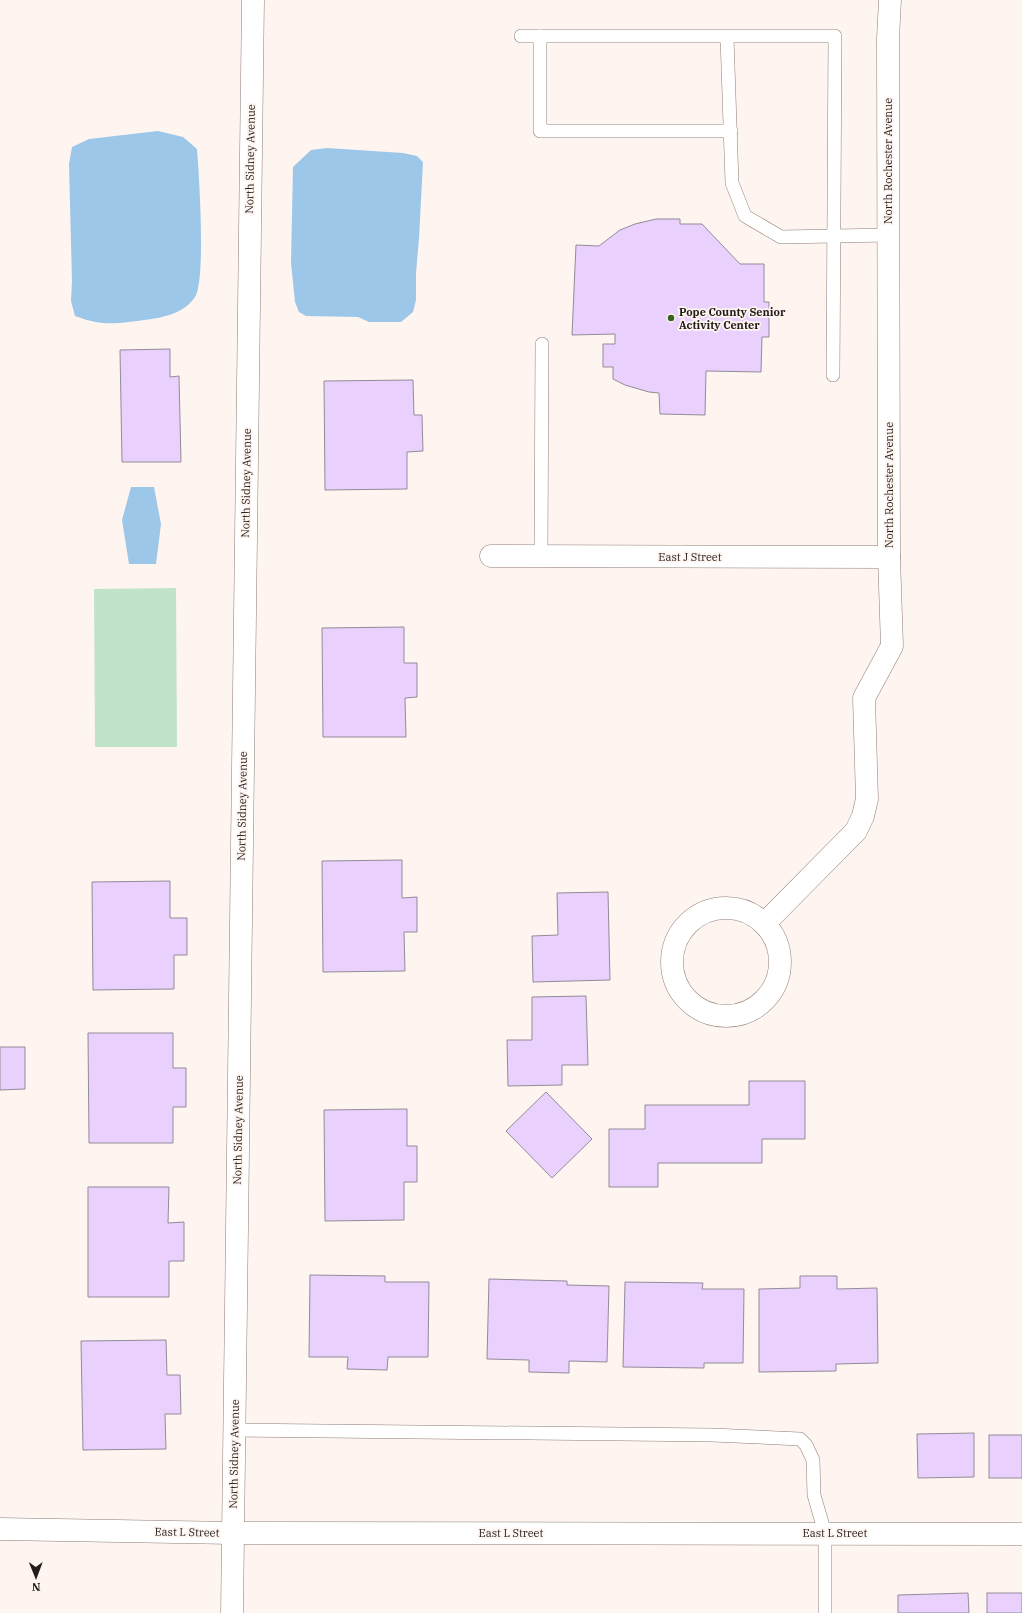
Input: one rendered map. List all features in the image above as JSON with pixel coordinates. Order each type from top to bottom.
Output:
[{"type":"street","name":"North Sidney Avenue","points":[[232,1613],[252,0]]},
{"type":"street","name":"North Rochester Avenue","points":[[765,923],[856,831],[863,816],[868,799],[864,698],[892,646],[890,557],[888,38],[890,0]]},
{"type":"street","name":"East J Street","points":[[491,556],[890,557]]},
{"type":"street","points":[[726,907],[747,911],[765,923],[777,940],[781,961],[777,982],[765,1000],[748,1012],[726,1017],[706,1013],[687,1001],[675,983],[671,962],[675,941],[687,923],[705,912],[726,907]]},
{"type":"street","name":"East L Street","points":[[0,1529],[232,1533],[1022,1534]]},
{"type":"lane","points":[[522,36],[835,36],[834,375]]},
{"type":"lane","points":[[540,36],[540,131],[731,131]]},
{"type":"lane","points":[[727,37],[732,183],[745,216],[781,237],[889,235]]},
{"type":"lane","points":[[541,556],[542,344]]},
{"type":"lane","points":[[234,1430],[712,1434],[800,1439],[806,1445],[813,1460],[814,1495],[825,1533],[825,1613]]},
{"type":"green space","points":[[176,588],[177,747],[95,747],[94,589]]},
{"type":"water","points":[[158,131],[183,137],[197,149],[201,249],[198,287],[195,297],[190,303],[179,311],[151,319],[101,323],[75,316],[71,301],[72,281],[69,164],[72,147],[89,139]]},
{"type":"water","points":[[327,148],[403,153],[417,156],[423,162],[416,273],[416,300],[413,312],[401,322],[369,322],[358,317],[306,316],[299,312],[295,302],[291,263],[293,167],[311,150]]},
{"type":"water","points":[[131,487],[154,487],[161,524],[156,564],[129,564],[122,520]]},
{"type":"building","name":"Pope County Senior Activity Center","points":[[656,219],[680,219],[680,224],[702,224],[740,264],[764,264],[764,302],[769,302],[769,337],[762,337],[761,372],[706,371],[705,415],[660,414],[659,393],[649,392],[625,385],[613,379],[613,367],[603,367],[603,344],[615,344],[615,334],[572,335],[576,245],[599,246],[620,230],[635,224]]},
{"type":"building","points":[[170,349],[170,377],[179,376],[181,462],[122,462],[120,350]]},
{"type":"building","points":[[413,380],[414,415],[422,415],[423,451],[407,452],[407,489],[325,490],[324,381]]},
{"type":"building","points":[[404,627],[404,663],[417,663],[417,697],[405,698],[406,737],[323,737],[322,628]]},
{"type":"building","points":[[402,860],[402,898],[417,897],[417,932],[404,932],[405,971],[323,972],[322,861]]},
{"type":"building","points":[[170,881],[170,918],[187,918],[187,955],[174,955],[174,989],[93,990],[92,882]]},
{"type":"building","points":[[608,892],[610,980],[533,982],[532,936],[558,935],[557,893]]},
{"type":"building","points":[[586,996],[588,1065],[562,1065],[562,1085],[508,1086],[507,1040],[532,1040],[532,997]]},
{"type":"building","points":[[88,1033],[173,1033],[173,1068],[186,1068],[186,1107],[173,1107],[173,1143],[89,1143]]},
{"type":"building","points":[[0,1047],[25,1047],[25,1089],[0,1090]]},
{"type":"building","points":[[749,1081],[805,1081],[805,1139],[762,1139],[762,1163],[658,1163],[658,1187],[609,1187],[609,1129],[645,1129],[645,1105],[749,1105]]},
{"type":"building","points":[[546,1092],[592,1139],[552,1178],[506,1131]]},
{"type":"building","points":[[407,1109],[407,1146],[417,1146],[417,1182],[404,1182],[404,1220],[325,1221],[324,1110]]},
{"type":"building","points":[[88,1187],[169,1187],[168,1223],[184,1222],[184,1261],[169,1261],[169,1297],[88,1297]]},
{"type":"building","points":[[310,1275],[385,1276],[385,1282],[429,1282],[428,1357],[388,1357],[387,1370],[347,1369],[348,1357],[309,1357]]},
{"type":"building","points":[[800,1276],[837,1276],[837,1289],[877,1288],[878,1363],[836,1364],[836,1371],[759,1372],[759,1289],[800,1288]]},
{"type":"building","points":[[489,1279],[567,1281],[567,1285],[609,1286],[607,1362],[569,1361],[569,1373],[529,1372],[529,1360],[487,1359]]},
{"type":"building","points":[[625,1282],[703,1283],[702,1289],[744,1289],[743,1363],[704,1363],[704,1368],[623,1367]]},
{"type":"building","points":[[166,1340],[167,1375],[180,1375],[181,1414],[165,1414],[166,1449],[83,1450],[81,1341]]},
{"type":"building","points":[[974,1433],[974,1477],[918,1478],[917,1434]]},
{"type":"building","points":[[989,1435],[1022,1435],[1022,1478],[989,1478]]},
{"type":"building","points":[[968,1593],[969,1613],[898,1613],[898,1595]]},
{"type":"building","points":[[987,1593],[1022,1593],[1022,1613],[987,1613]]},
{"type":"place","name":"Pope County Senior Activity Center","points":[[671,318]]}]
